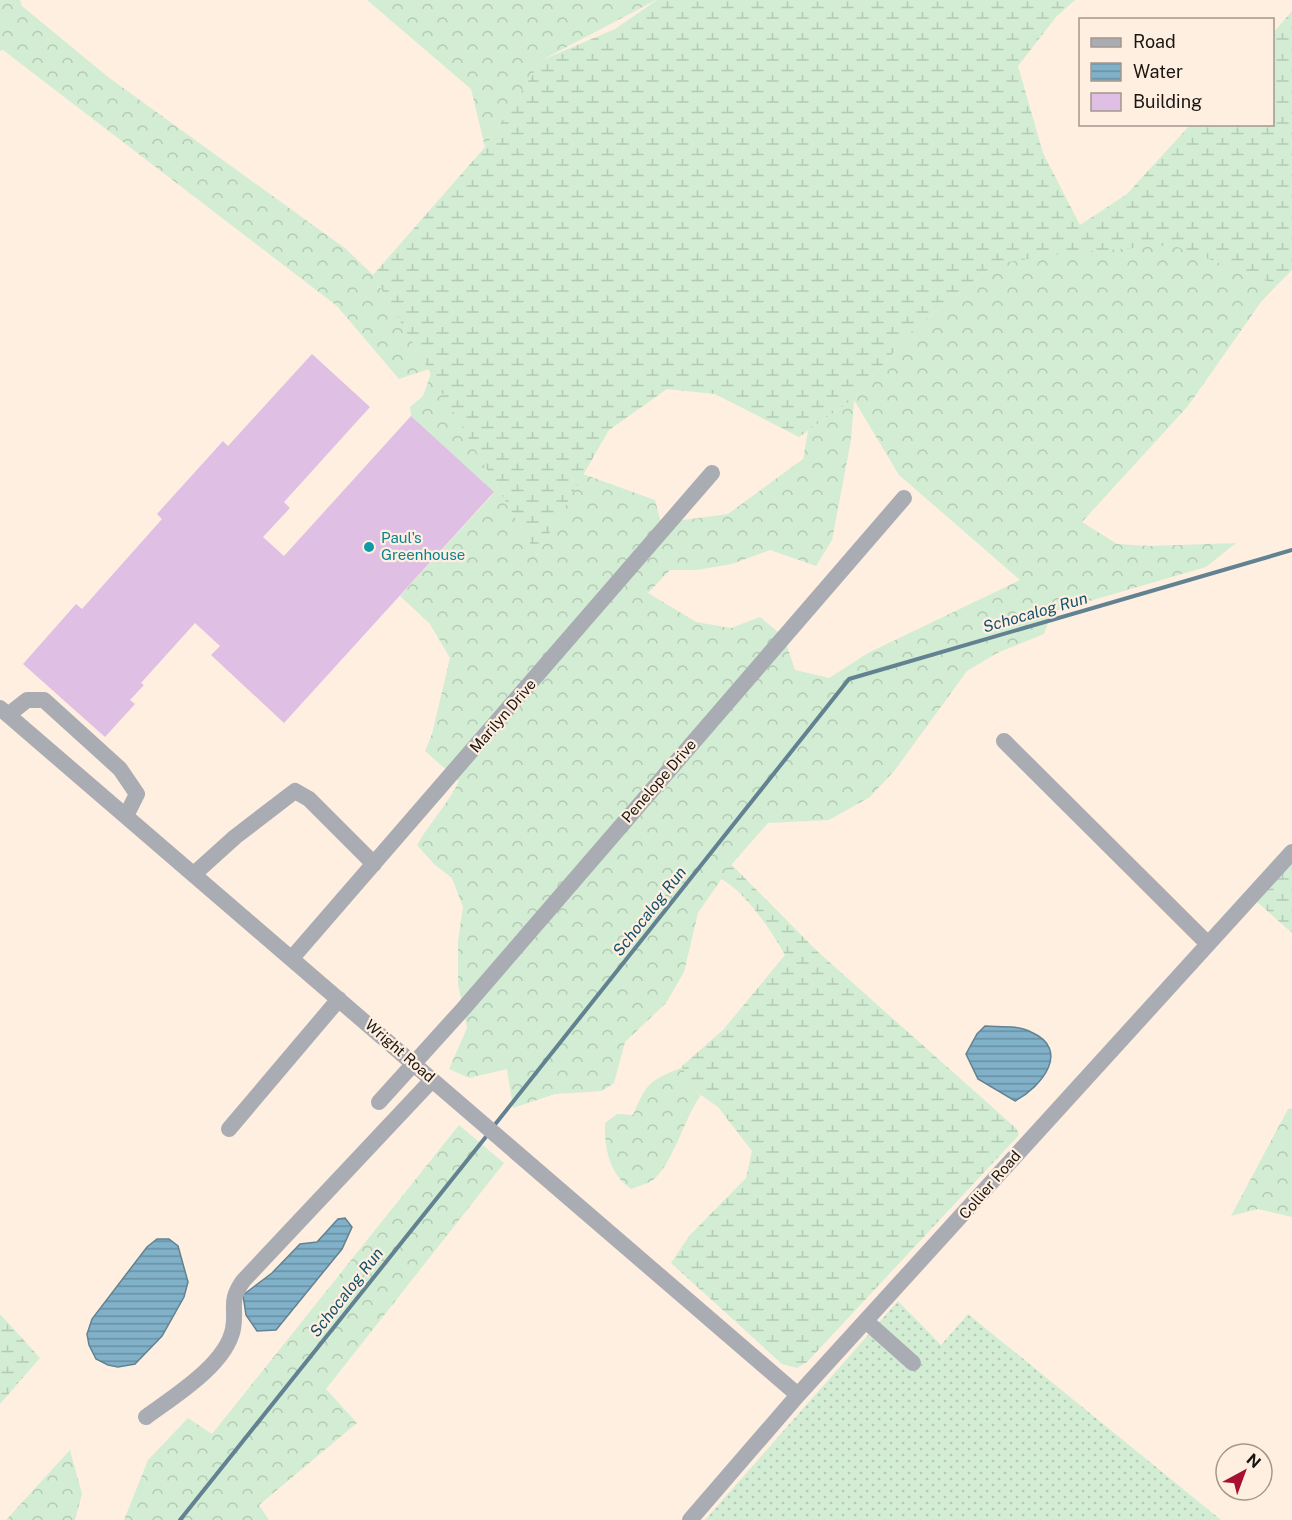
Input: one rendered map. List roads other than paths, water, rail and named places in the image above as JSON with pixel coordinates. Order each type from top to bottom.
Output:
[{"type":"street","name":"Marilyn Drive","points":[[292,958],[712,473]]},
{"type":"street","name":"Penelope Drive","points":[[379,1102],[415,1064],[904,498]]},
{"type":"street","points":[[4,712],[27,700],[44,700],[120,769],[137,794],[126,816]]},
{"type":"street","name":"Wright Road","points":[[4,712],[798,1395]]},
{"type":"street","points":[[1004,741],[1208,944]]},
{"type":"street","points":[[194,874],[235,837],[294,791],[309,799],[374,864]]},
{"type":"street","name":"Collier Road","points":[[690,1520],[798,1395],[867,1322],[1292,852]]},
{"type":"street","points":[[228,1129],[339,999]]},
{"type":"street","points":[[146,1417],[207,1372],[231,1335],[233,1297],[243,1281],[432,1080]]},
{"type":"street","points":[[867,1322],[913,1363]]},
{"type":"water","points":[[985,1026],[1015,1027],[1026,1030],[1043,1040],[1049,1048],[1051,1058],[1042,1078],[1025,1095],[1015,1101],[978,1079],[966,1054],[977,1034]]},
{"type":"water","points":[[345,1218],[352,1227],[342,1249],[276,1330],[257,1331],[246,1315],[243,1295],[272,1273],[300,1244],[317,1242],[338,1219]]},
{"type":"water","points":[[157,1239],[169,1239],[178,1246],[188,1282],[184,1297],[162,1336],[135,1364],[118,1367],[108,1365],[96,1359],[89,1345],[87,1334],[92,1319],[147,1247]]},
{"type":"waterway","name":"Schocalog Run","points":[[493,1127],[849,679],[1292,550]]},
{"type":"waterway","name":"Schocalog Run","points":[[180,1520],[489,1133]]},
{"type":"place","name":"Paul's Greenhouse","points":[[369,547]]}]
